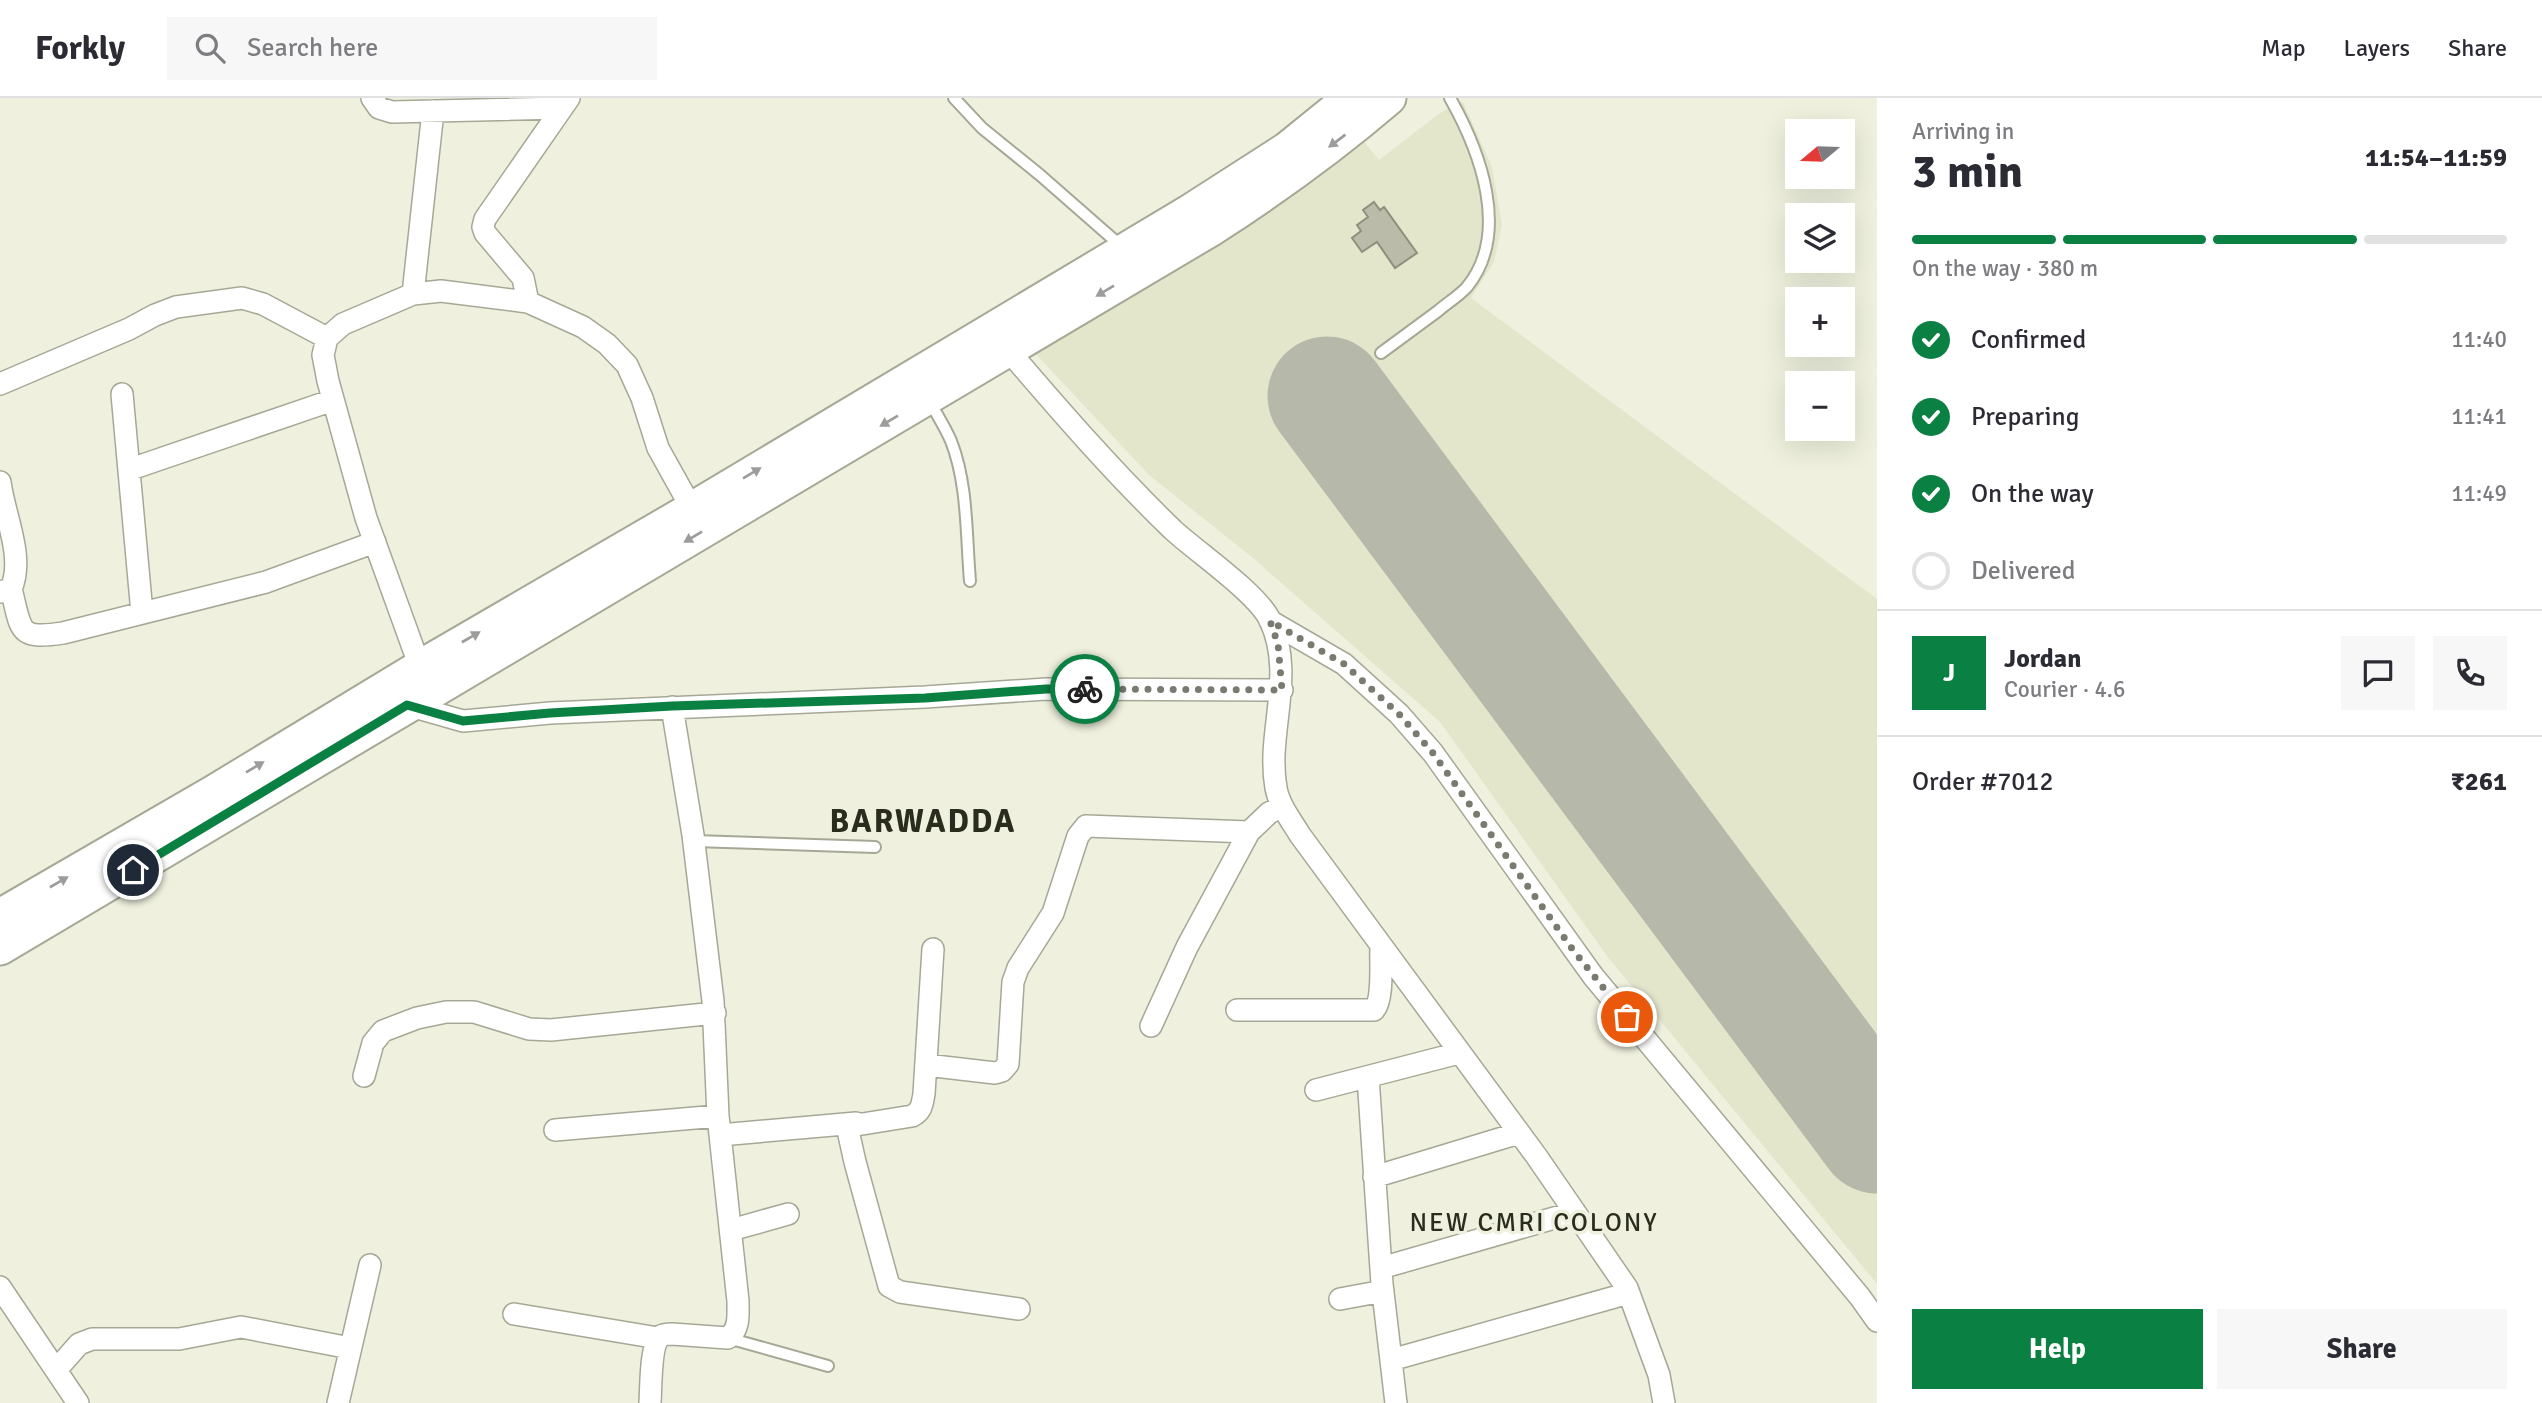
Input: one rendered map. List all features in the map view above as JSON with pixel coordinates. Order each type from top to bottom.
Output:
[{"type":"main road","points":[[0,948],[1008,350],[1287,149],[1350,98]]},
{"type":"main road","points":[[0,916],[692,509],[1131,261],[1213,228],[1278,186],[1389,98]]},
{"type":"street","points":[[372,98],[379,108],[392,112],[565,103]]},
{"type":"street","points":[[528,302],[523,278],[485,233],[483,227],[485,219],[565,103]]},
{"type":"street","points":[[413,294],[433,111]]},
{"type":"street","points":[[420,667],[375,542],[333,400],[323,355],[327,338],[343,324],[413,294],[442,291],[528,302],[583,327],[607,344],[627,365],[642,398],[658,447],[692,509]]},
{"type":"street","points":[[0,384],[176,307],[242,298],[263,304],[327,338]]},
{"type":"street","points":[[1008,350],[1090,446],[1135,493],[1265,611],[1278,644],[1282,690],[1274,757],[1276,789],[1282,806],[1519,1133],[1629,1293],[1659,1375],[1664,1403]]},
{"type":"street","points":[[122,394],[131,469],[142,613]]},
{"type":"street","points":[[131,469],[333,400]]},
{"type":"street","points":[[1,490],[14,552],[15,580],[5,591],[25,632],[37,637],[63,633],[267,582],[375,542]]},
{"type":"street","points":[[1270,621],[1344,664],[1399,714],[1433,753],[1593,976],[1746,1158],[1877,1321]]},
{"type":"street","points":[[407,705],[463,721],[672,706],[925,698],[1046,689],[1282,690]]},
{"type":"street","points":[[514,1314],[658,1338],[672,1334],[728,1338],[734,1334],[738,1313],[719,1126],[715,1013],[694,841],[672,706]]},
{"type":"street","points":[[1150,1026],[1187,947],[1250,832],[1269,813],[1282,806]]},
{"type":"street","points":[[926,1065],[995,1073],[1002,1071],[1008,1064],[1013,982],[1018,968],[1053,913],[1078,836],[1086,826],[1250,832]]},
{"type":"street","points":[[1237,1010],[1374,1010],[1378,1006],[1380,995],[1381,946]]},
{"type":"street","points":[[555,1130],[856,1123],[919,1113],[925,1094],[933,949]]},
{"type":"street","points":[[363,1076],[373,1043],[383,1031],[417,1018],[446,1012],[474,1012],[529,1029],[551,1030],[715,1013]]},
{"type":"street","points":[[1316,1090],[1459,1053]]},
{"type":"street","points":[[1368,1077],[1381,1268],[1396,1403]]},
{"type":"street","points":[[856,1123],[850,1126],[849,1135],[889,1286],[900,1292],[1019,1309]]},
{"type":"street","points":[[1374,1177],[1519,1133]]},
{"type":"street","points":[[1381,1268],[1574,1212]]},
{"type":"street","points":[[731,1230],[788,1214]]},
{"type":"street","points":[[338,1403],[370,1265]]},
{"type":"street","points":[[0,1287],[78,1403]]},
{"type":"street","points":[[1340,1299],[1383,1291]]},
{"type":"street","points":[[1391,1360],[1629,1293]]},
{"type":"street","points":[[56,1370],[79,1344],[92,1339],[179,1339],[241,1327],[350,1348]]},
{"type":"street","points":[[650,1403],[654,1351],[658,1338]]},
{"type":"lane","points":[[954,98],[982,128],[1040,175],[1131,261]]},
{"type":"lane","points":[[1381,353],[1464,290],[1483,257],[1489,227],[1486,188],[1450,98]]},
{"type":"lane","points":[[927,398],[950,438],[957,458],[970,581]]},
{"type":"lane","points":[[694,841],[875,847]]},
{"type":"lane","points":[[728,1338],[828,1366]]},
{"type":"shaded area","points":[[1463,102],[1492,167],[1502,225],[1494,262],[1471,298],[1877,599],[1877,1284],[1607,956],[1440,722],[1253,558],[1149,475],[1034,352],[1362,139],[1379,160],[1440,113]]},
{"type":"building","points":[[1374,202],[1380,210],[1384,207],[1417,253],[1395,268],[1377,242],[1362,252],[1352,238],[1361,231],[1357,225],[1368,217],[1363,210]]},
{"type":"runway","points":[[1327,396],[1877,1134]]},
{"type":"way so far","points":[[1085,689],[1282,690],[1278,644],[1270,621],[1344,664],[1378,692],[1433,753],[1573,950],[1627,1017]]},
{"type":"district","name":"BARWADDA","points":[[923,821]]},
{"type":"district","name":"NEW CMRI COLONY","points":[[1534,1222]]},
{"type":"route","points":[[133,870],[407,705],[463,721],[672,706],[925,698],[1046,689],[1085,689]]}]
